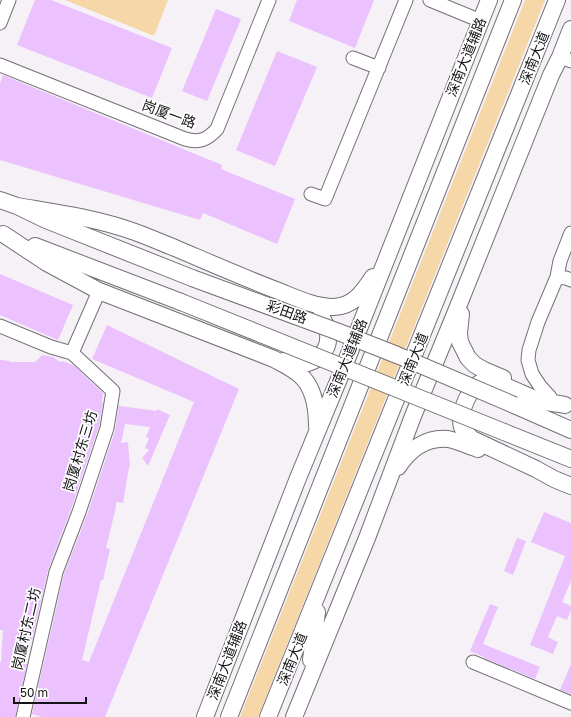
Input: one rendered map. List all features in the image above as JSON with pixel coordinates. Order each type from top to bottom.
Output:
[{"type":"main road","name":"深南大道辅路","points":[[205,717],[298,478],[341,374],[489,0]]},
{"type":"main road","points":[[229,717],[514,0]]},
{"type":"main road","name":"深南大道","points":[[268,717],[557,0]]},
{"type":"main road","points":[[294,717],[367,538],[413,416],[465,291],[551,75],[566,59],[571,29]]},
{"type":"main road","points":[[411,197],[418,242]]},
{"type":"main road","name":"彩田路","points":[[0,200],[17,206],[46,220],[192,278],[397,355],[571,430]]},
{"type":"main road","points":[[17,206],[73,215],[130,230],[262,285],[316,305],[327,307],[344,306],[355,299],[364,291],[388,254]]},
{"type":"main road","points":[[1,233],[47,262],[100,291],[274,359],[292,369],[306,381],[311,389],[317,419],[317,431]]},
{"type":"main road","points":[[1,233],[181,302],[571,459]]},
{"type":"main road","points":[[465,291],[458,333],[460,342],[468,358],[475,365],[484,370],[568,406]]},
{"type":"main road","points":[[274,359],[303,364],[314,360],[322,354],[327,344],[328,334],[325,323],[321,316],[305,301]]},
{"type":"main road","points":[[326,473],[341,374]]},
{"type":"main road","points":[[568,406],[539,400],[486,381],[478,384],[472,390],[464,404],[461,418],[464,431],[472,439],[571,486]]},
{"type":"main road","points":[[366,475],[378,460],[396,432],[413,416]]},
{"type":"main road","points":[[383,495],[402,462],[412,451],[427,441],[449,439],[520,462]]},
{"type":"main road","points":[[231,651],[250,618],[289,567]]},
{"type":"main road","points":[[310,678],[319,590]]},
{"type":"street","points":[[0,23],[9,0]]},
{"type":"street","name":"岗厦一路","points":[[0,64],[185,139],[195,142],[200,141],[212,135],[217,129],[270,0]]},
{"type":"street","points":[[311,194],[325,200],[406,0]]},
{"type":"street","points":[[430,0],[481,21]]},
{"type":"street","points":[[353,58],[379,68]]},
{"type":"street","points":[[550,397],[535,380],[532,374],[528,360],[529,350],[538,322],[557,277],[560,261],[571,233]]},
{"type":"street","points":[[557,277],[571,280]]},
{"type":"street","points":[[0,326],[52,347],[72,353],[100,291]]},
{"type":"street","name":"岗厦村东三坊","points":[[56,572],[79,512],[107,428],[113,391],[72,353]]},
{"type":"street","name":"岗厦村东二坊","points":[[22,717],[56,572]]},
{"type":"street","points":[[473,662],[571,703]]},
{"type":"shaded area","points":[[65,0],[168,0],[154,36]]},
{"type":"shaded area","points":[[525,0],[545,0],[258,717],[240,717]]},
{"type":"building","points":[[35,0],[51,0],[172,48],[152,98],[17,45]]},
{"type":"building","points":[[297,0],[374,0],[355,48],[289,21]]},
{"type":"building","points":[[216,9],[241,19],[207,101],[182,91]]},
{"type":"building","points":[[277,51],[317,67],[275,166],[236,150]]},
{"type":"building","points":[[3,75],[222,165],[221,169],[295,199],[277,244],[203,213],[200,220],[0,160],[0,84]]},
{"type":"building","points":[[0,274],[73,305],[58,340],[0,315]]},
{"type":"building","points":[[107,325],[239,389],[105,717],[42,717],[32,714],[64,574],[87,515],[115,431],[119,405],[157,411],[157,409],[170,415],[148,466],[142,458],[149,450],[145,448],[149,438],[146,437],[150,427],[125,424],[121,443],[128,442],[130,467],[123,503],[116,502],[106,548],[110,549],[82,660],[89,662],[194,402],[92,359]]},
{"type":"building","points":[[42,355],[53,357],[60,362],[62,361],[73,365],[103,393],[103,402],[99,426],[71,509],[48,570],[25,664],[27,664],[15,717],[0,717],[0,662],[3,630],[0,630],[0,360],[10,361],[9,362],[35,362]]},
{"type":"building","points":[[544,512],[571,523],[571,581],[562,602],[571,606],[571,610],[567,620],[557,616],[548,637],[558,642],[553,654],[530,645],[565,556],[531,542]]},
{"type":"building","points":[[517,538],[526,541],[513,575],[504,571]]},
{"type":"building","points":[[490,604],[498,607],[483,644],[540,667],[535,679],[470,651]]},
{"type":"building","points":[[571,664],[571,694],[560,690]]}]
